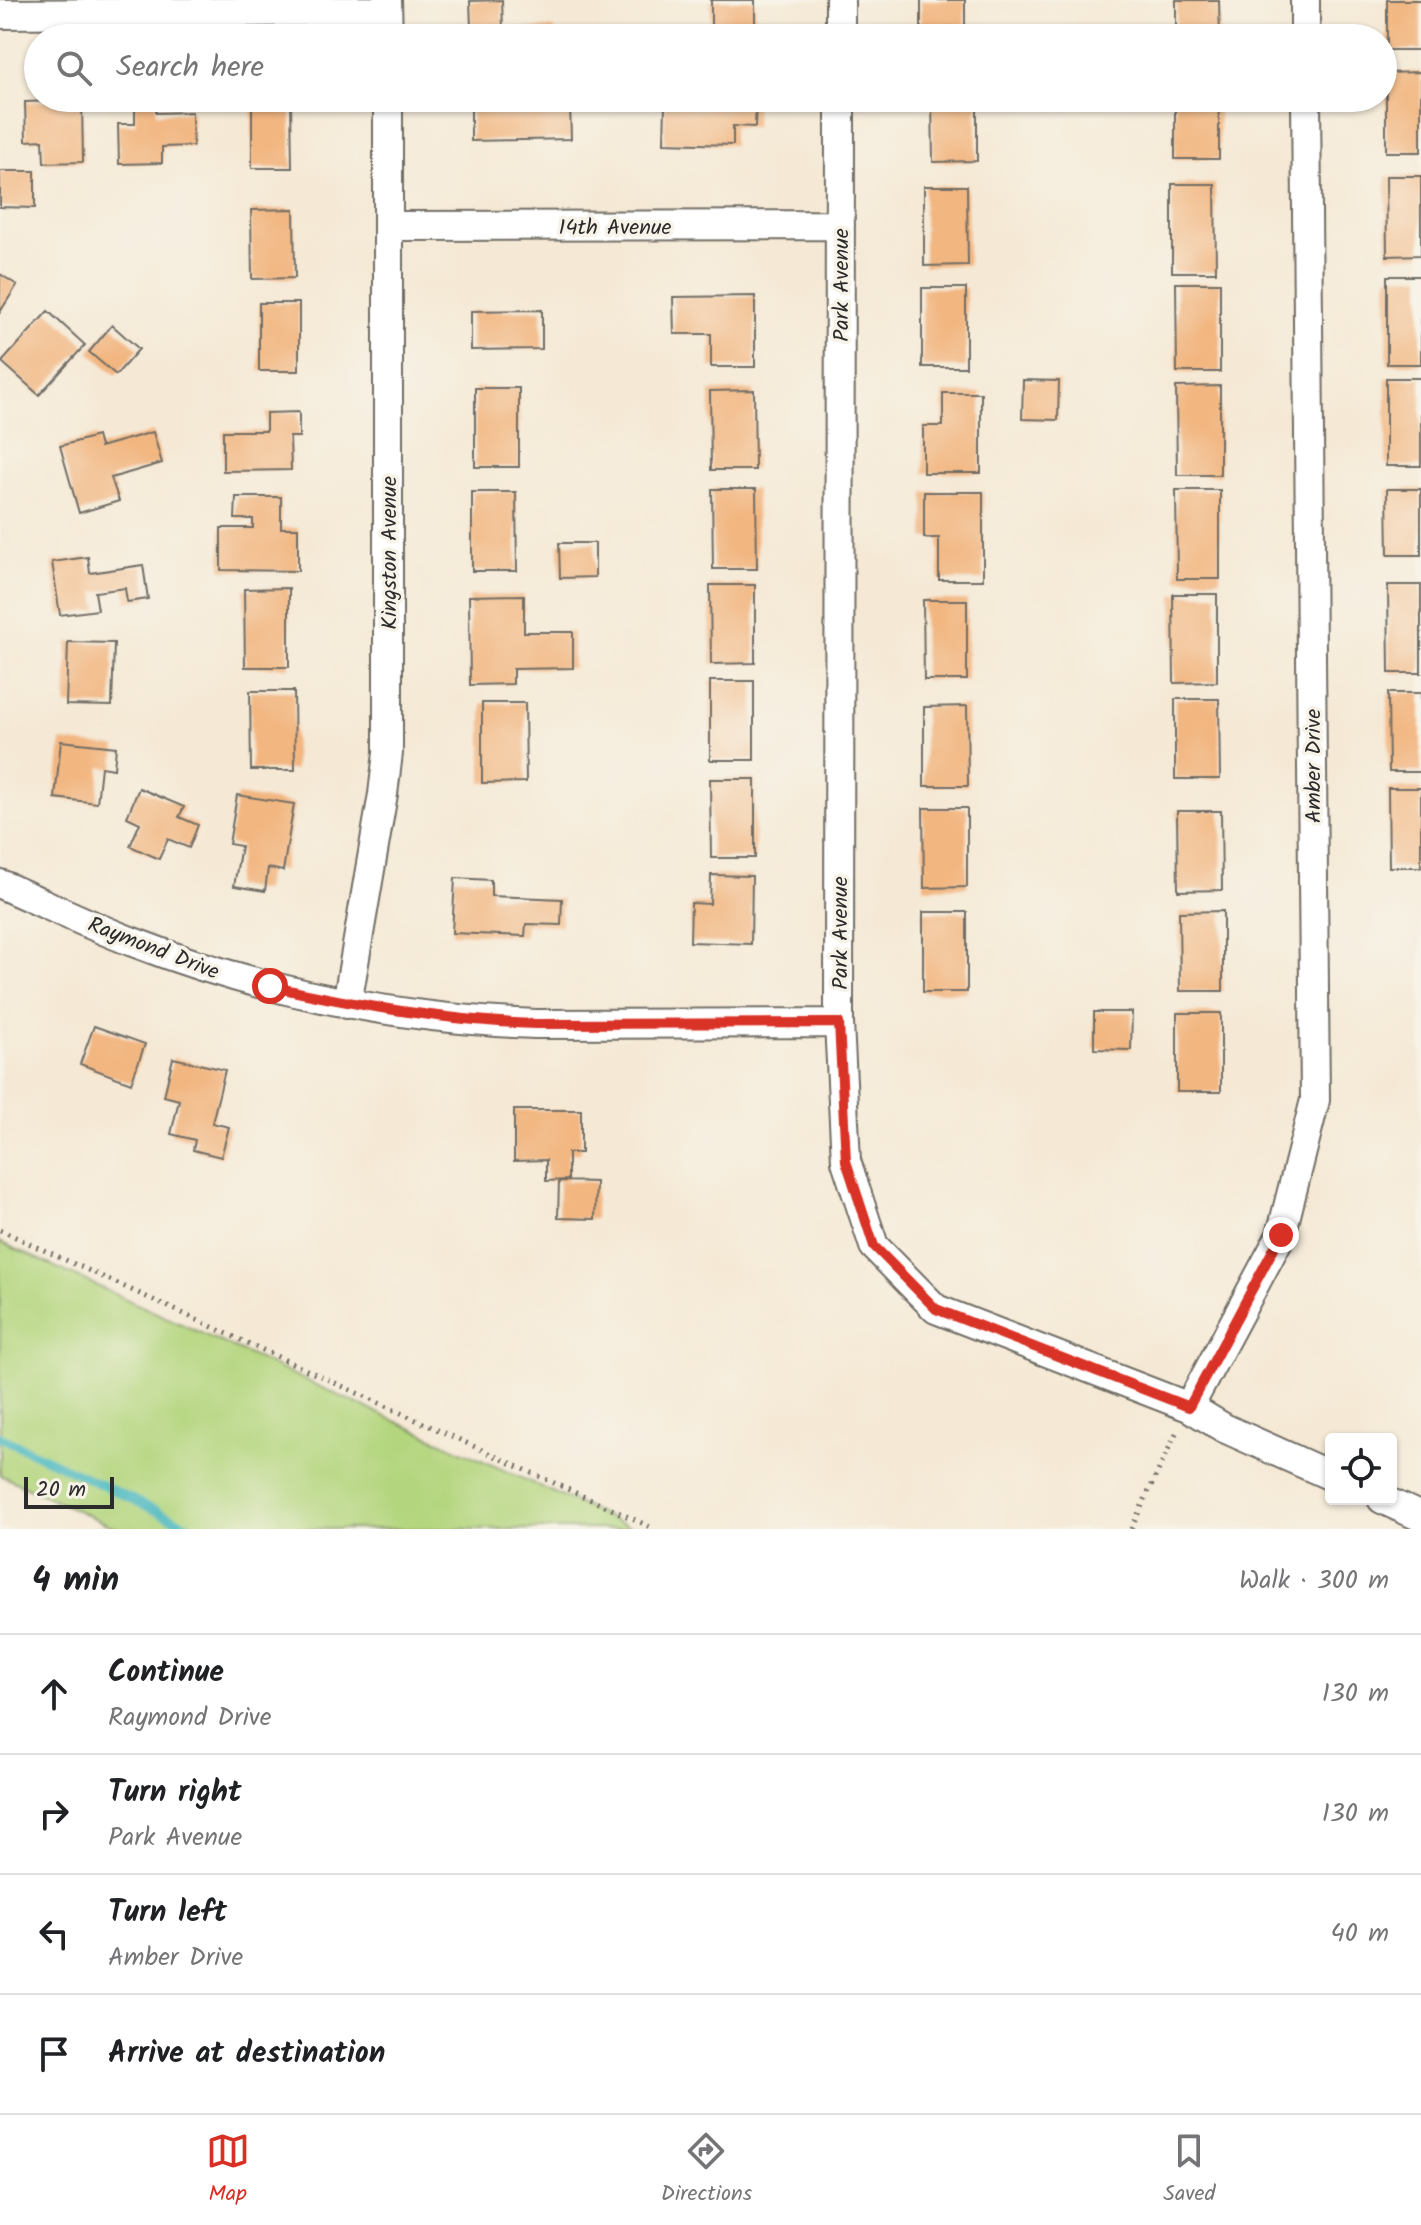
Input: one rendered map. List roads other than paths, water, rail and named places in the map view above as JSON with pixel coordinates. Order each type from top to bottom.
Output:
[{"type":"street","points":[[840,0],[840,24]]},
{"type":"street","points":[[1305,0],[1305,24]]},
{"type":"street","points":[[0,14],[387,16]]},
{"type":"street","name":"Kingston Avenue","points":[[347,1004],[388,753],[388,112]]},
{"type":"street","name":"Park Avenue","points":[[840,112],[839,1023],[846,1161],[874,1246],[936,1309],[1184,1418],[1224,1428],[1325,1473]]},
{"type":"street","name":"Amber Drive","points":[[1184,1418],[1281,1235],[1315,1100],[1306,112]]},
{"type":"street","name":"14th Avenue","points":[[389,226],[840,225]]},
{"type":"street","name":"Raymond Drive","points":[[0,884],[133,942],[216,971],[347,1004],[487,1022],[536,1024],[839,1023]]},
{"type":"street","points":[[1395,1505],[1421,1517]]},
{"type":"waterway","points":[[0,1437],[195,1529]]}]
